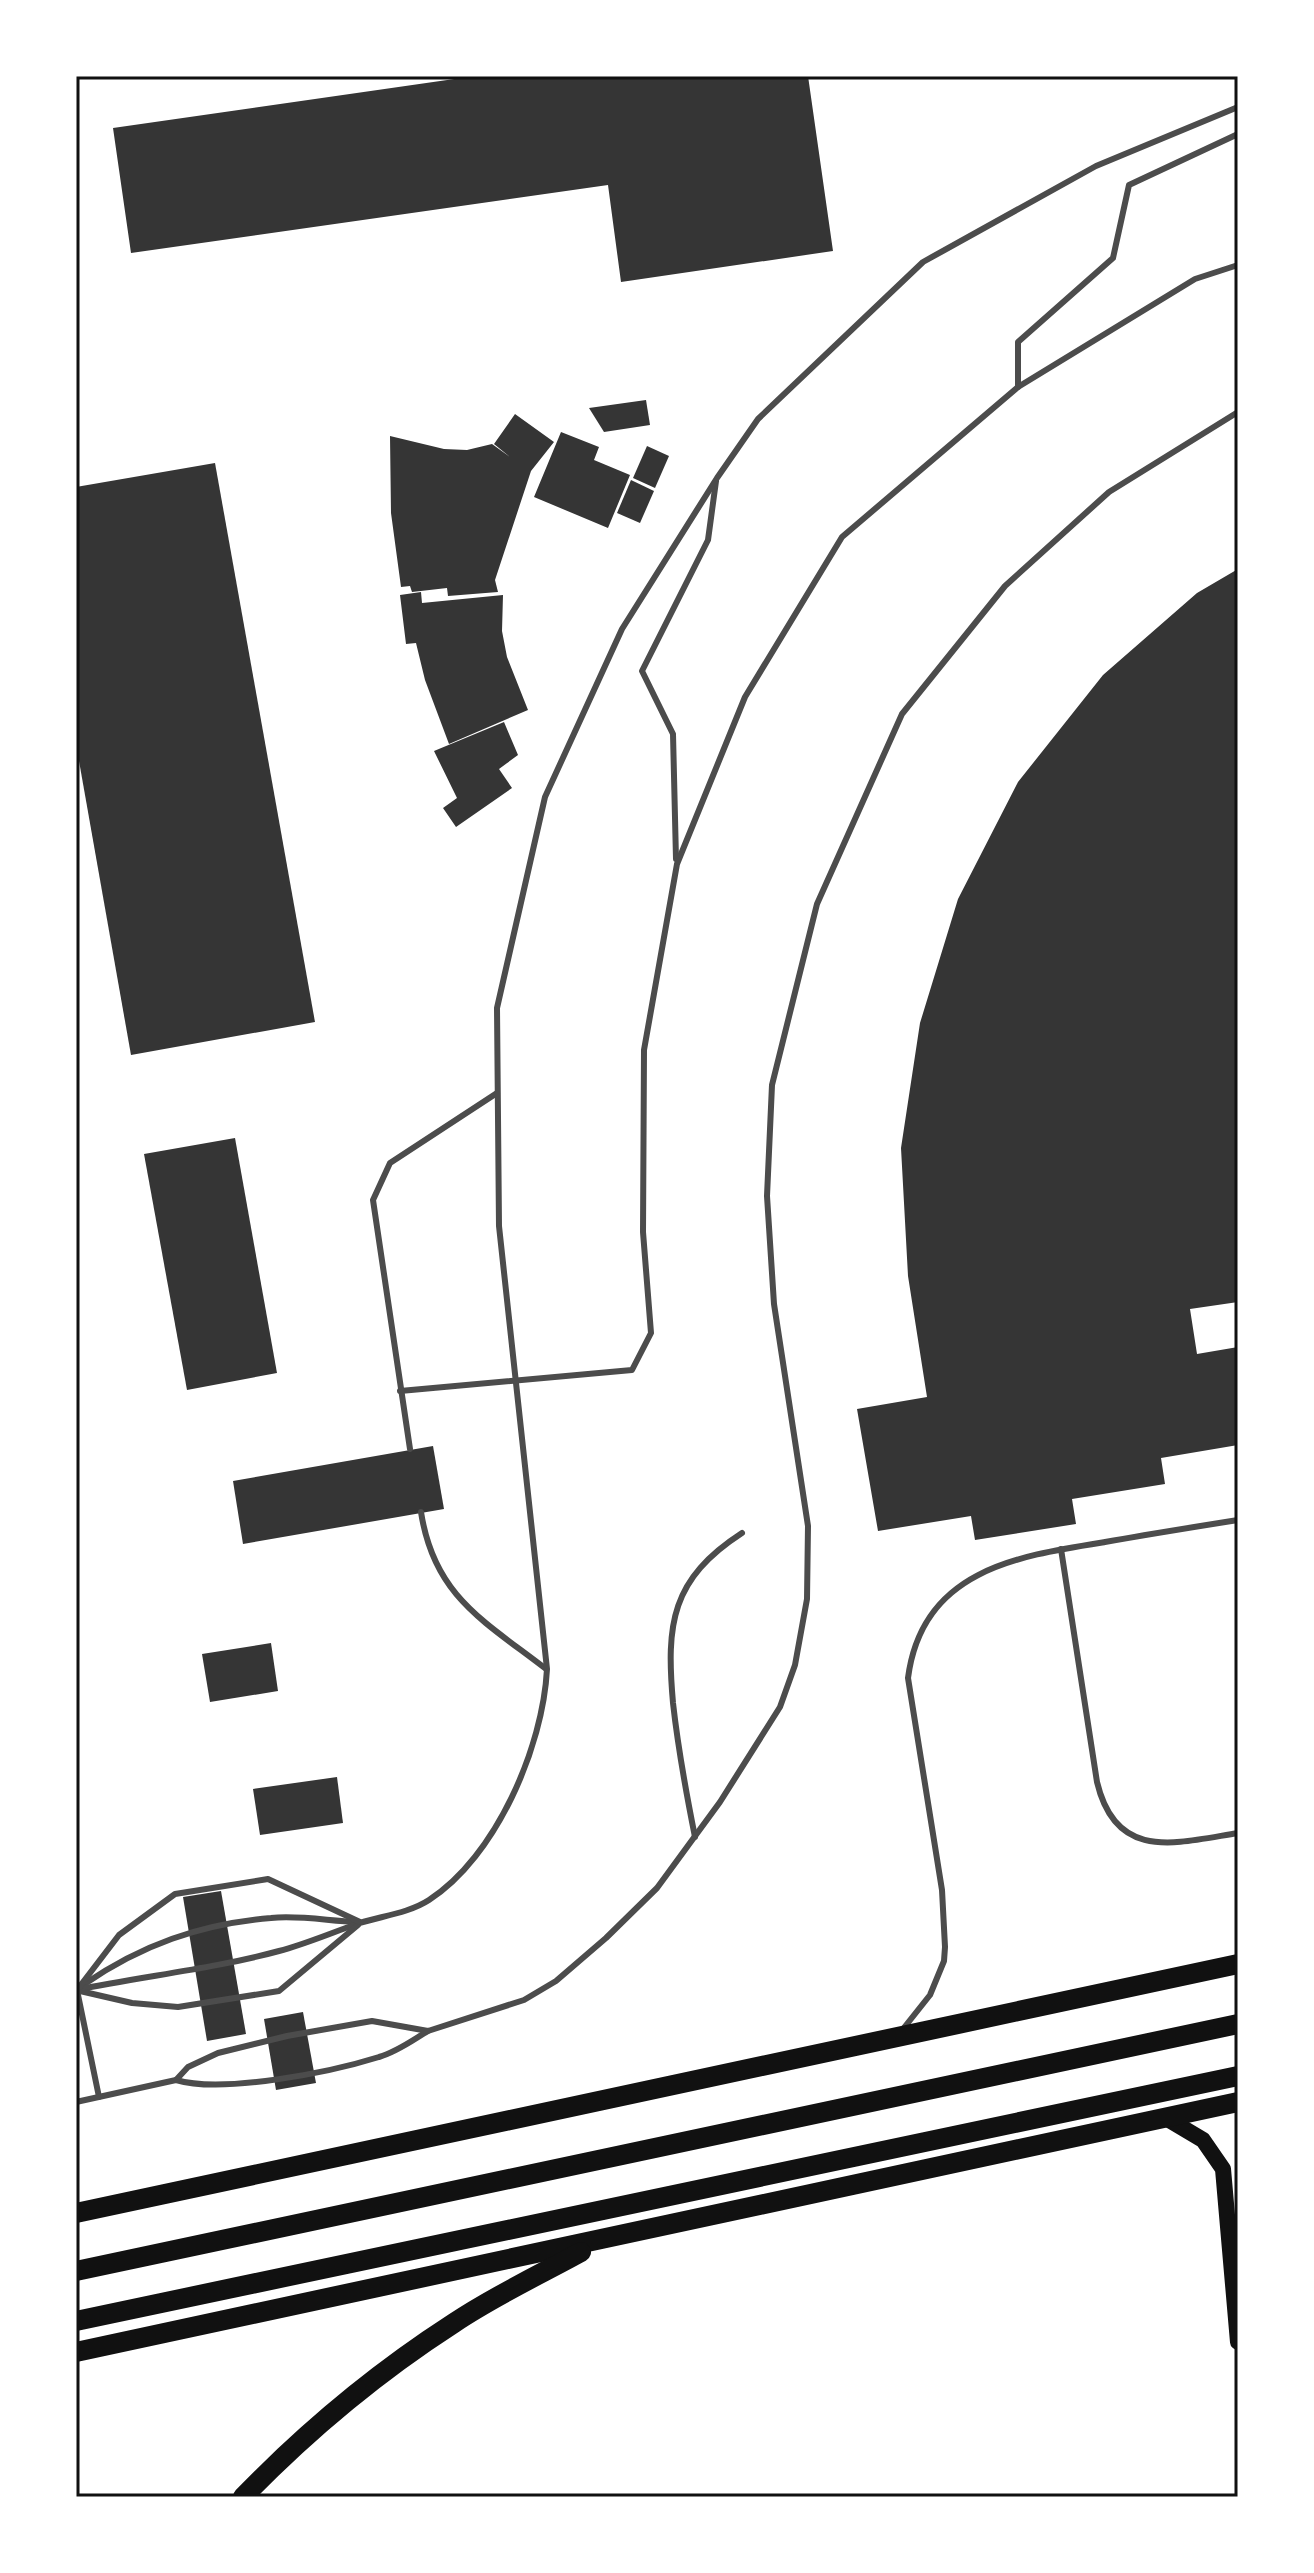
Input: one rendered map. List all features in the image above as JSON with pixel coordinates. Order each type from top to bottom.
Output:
[{"type":"main road","points":[[76,2213],[1238,1964]]},
{"type":"main road","points":[[76,2271],[1238,2024]]},
{"type":"main road","points":[[76,2321],[1238,2076]]},
{"type":"main road","points":[[76,2352],[1238,2102]]},
{"type":"main road","points":[[1166,2118],[1203,2140],[1223,2169],[1238,2342]]},
{"type":"main road","points":[[243,2497],[280,2459],[417,2348],[503,2294],[601,2241]]},
{"type":"lane","points":[[76,1990],[277,1952],[427,1901],[475,1859],[523,1770],[539,1725],[547,1669],[499,1226],[497,1093],[497,1008],[545,797],[622,629],[758,419],[923,262],[1096,166],[1238,107]]},
{"type":"lane","points":[[1018,387],[1018,342],[1113,258],[1129,185],[1238,134]]},
{"type":"lane","points":[[677,864],[745,697],[842,537],[1018,387],[1195,279],[1238,265]]},
{"type":"lane","points":[[76,2102],[176,2080],[209,2087],[281,2077],[379,2057],[428,2031],[501,2009],[556,1981],[606,1938],[657,1888],[720,1802],[780,1707],[795,1665],[807,1599],[808,1526],[774,1304],[767,1196],[772,1085],[817,904],[902,714],[1005,586],[1109,492],[1238,412]]},
{"type":"lane","points":[[400,1391],[632,1370],[651,1333],[643,1232],[644,1050],[677,864],[673,734],[642,671],[708,540],[717,478]]},
{"type":"lane","points":[[410,1449],[373,1200],[390,1163],[497,1093]]},
{"type":"lane","points":[[421,1512],[426,1544],[458,1600],[547,1669]]},
{"type":"lane","points":[[896,2037],[919,2014],[944,1961],[942,1890],[908,1678],[911,1658],[929,1616],[955,1589],[996,1566],[1061,1549],[1238,1520]]},
{"type":"lane","points":[[695,1837],[678,1752],[668,1650],[671,1628],[686,1587],[701,1565],[742,1533]]},
{"type":"lane","points":[[1061,1549],[1097,1782],[1111,1819],[1127,1832],[1154,1843],[1238,1833]]},
{"type":"lane","points":[[76,1990],[119,1935],[158,1903],[177,1894],[268,1879],[361,1923]]},
{"type":"lane","points":[[76,1990],[123,1960],[181,1933],[271,1917],[361,1923]]},
{"type":"lane","points":[[76,1990],[132,2003],[178,2007],[279,1991],[361,1923]]},
{"type":"lane","points":[[76,1990],[99,2097]]},
{"type":"lane","points":[[176,2080],[188,2067],[218,2053],[287,2036],[372,2021],[428,2031]]},
{"type":"building","points":[[475,76],[808,76],[833,251],[621,282],[608,185],[131,253],[113,128]]},
{"type":"building","points":[[646,400],[650,425],[604,432],[589,408]]},
{"type":"building","points":[[515,414],[554,442],[531,471],[495,580],[498,592],[448,596],[447,588],[412,592],[410,586],[401,587],[391,513],[390,436],[444,449],[467,450],[492,444],[510,457],[494,444]]},
{"type":"building","points":[[561,432],[599,447],[594,460],[630,475],[608,528],[534,497]]},
{"type":"building","points":[[647,446],[669,456],[655,488],[633,478]]},
{"type":"building","points":[[215,463],[315,1022],[131,1055],[76,744],[76,487]]},
{"type":"building","points":[[631,480],[654,491],[640,523],[617,513]]},
{"type":"building","points":[[1238,569],[1238,1302],[1190,1309],[1197,1354],[1238,1347],[1238,1445],[1161,1458],[1165,1484],[1072,1499],[1076,1524],[975,1540],[971,1516],[878,1531],[857,1409],[927,1397],[908,1276],[901,1148],[920,1023],[958,899],[1018,782],[1103,675],[1197,593]]},
{"type":"building","points":[[421,592],[422,603],[503,595],[502,631],[507,657],[528,710],[449,744],[425,680],[416,643],[406,644],[400,595]]},
{"type":"building","points":[[504,722],[518,755],[499,769],[512,788],[456,827],[443,808],[457,798],[434,751]]},
{"type":"building","points":[[235,1138],[277,1373],[187,1390],[144,1154]]},
{"type":"building","points":[[433,1446],[444,1509],[243,1544],[233,1481]]},
{"type":"building","points":[[271,1643],[278,1691],[210,1702],[202,1654]]},
{"type":"building","points":[[337,1777],[343,1823],[260,1835],[253,1789]]},
{"type":"building","points":[[221,1891],[246,2034],[207,2041],[183,1897]]},
{"type":"building","points":[[303,2012],[316,2083],[276,2090],[264,2019]]}]
